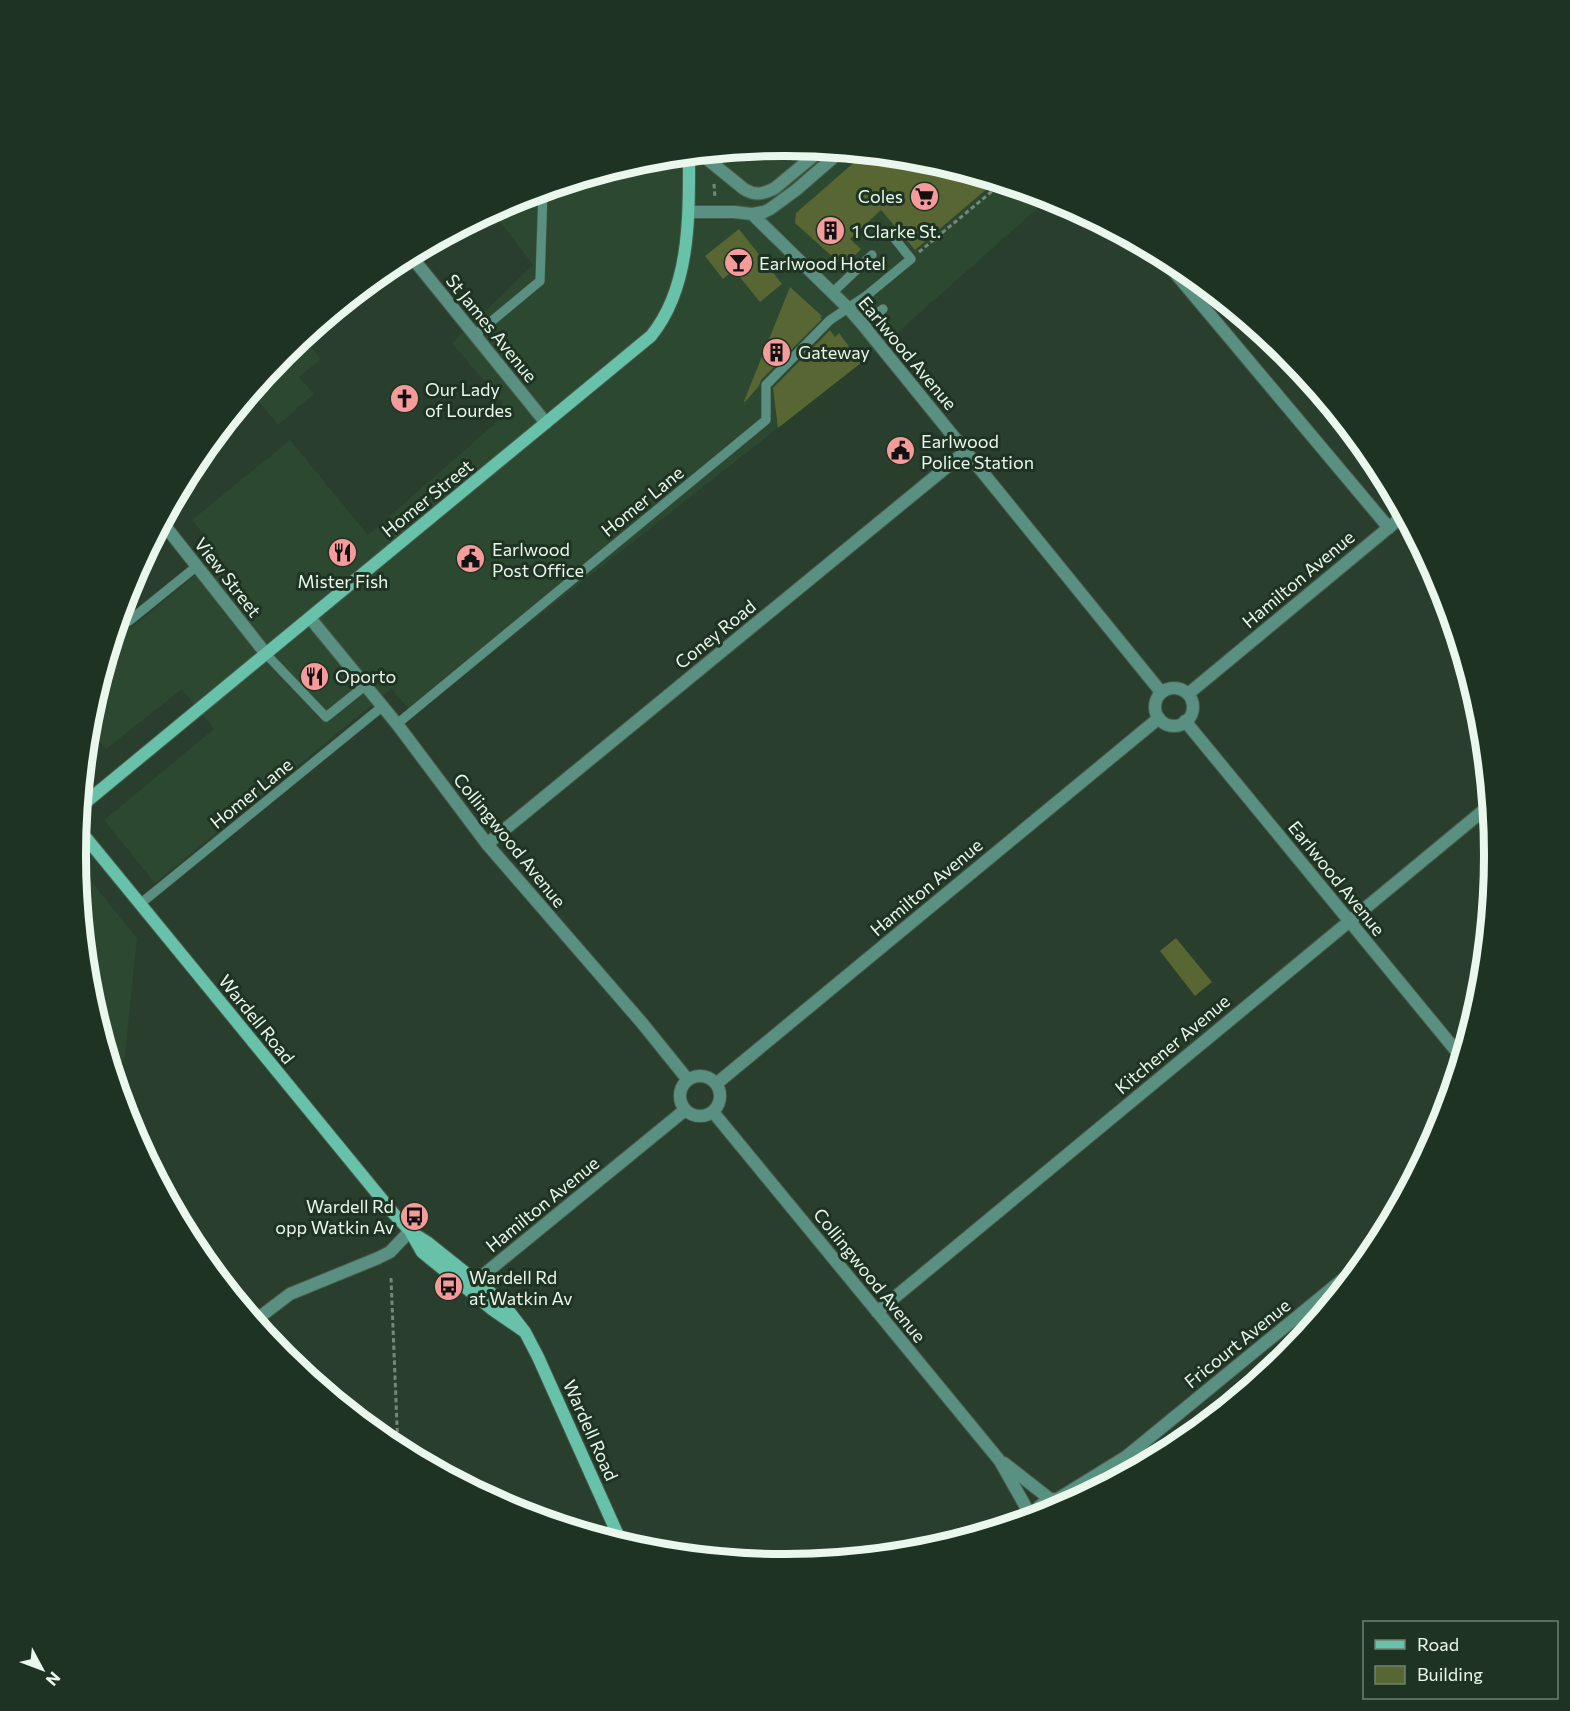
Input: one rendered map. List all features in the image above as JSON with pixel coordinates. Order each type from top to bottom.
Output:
[{"type":"street","points":[[709,160],[750,193],[766,193],[813,157]]},
{"type":"street","points":[[689,213],[752,214],[770,209],[834,157]]},
{"type":"street","name":"Homer Street","points":[[88,801],[644,343],[663,320],[672,301],[681,271],[689,213],[689,163]]},
{"type":"street","name":"Earlwood Avenue","points":[[752,214],[863,325],[1161,692]]},
{"type":"street","name":"St James Avenue","points":[[416,262],[546,423]]},
{"type":"street","points":[[1179,278],[1389,528]]},
{"type":"street","name":"Coney Road","points":[[487,844],[965,452]]},
{"type":"street","name":"Hamilton Avenue","points":[[1188,694],[1398,520]]},
{"type":"street","name":"View Street","points":[[167,529],[266,654]]},
{"type":"street","name":"Collingwood Avenue","points":[[310,618],[383,706],[487,844],[642,1023],[688,1080]]},
{"type":"street","points":[[1178,688],[1188,694],[1192,711],[1185,721],[1174,726],[1168,725],[1159,718],[1155,702],[1161,692],[1178,688]]},
{"type":"street","name":"Hamilton Avenue","points":[[716,1084],[1159,718]]},
{"type":"street","name":"Earlwood Avenue","points":[[1185,721],[1456,1051]]},
{"type":"street","name":"Kitchener Avenue","points":[[877,1312],[1483,811]]},
{"type":"street","name":"Wardell Road","points":[[86,838],[410,1232],[422,1252],[493,1310],[525,1332]]},
{"type":"street","points":[[700,1076],[712,1079],[720,1095],[720,1101],[714,1112],[696,1116],[685,1110],[680,1098],[681,1091],[688,1080],[700,1076]]},
{"type":"street","name":"Hamilton Avenue","points":[[477,1280],[685,1110]]},
{"type":"street","name":"Collingwood Avenue","points":[[714,1112],[1000,1461],[1028,1511]]},
{"type":"street","points":[[259,1317],[290,1294],[390,1252],[410,1232]]},
{"type":"street","name":"Wardell Road","points":[[410,1232],[428,1242],[501,1300],[525,1332],[617,1534]]},
{"type":"street","name":"Fricourt Avenue","points":[[1038,1508],[1042,1503],[1055,1499],[1127,1456],[1339,1283]]},
{"type":"street","name":"Fricourt Avenue","points":[[1114,1472],[1127,1456]]},
{"type":"street","name":"Collingwood Avenue","points":[[1000,1461],[1058,1500]]},
{"type":"lane","points":[[800,167],[807,180]]},
{"type":"lane","points":[[475,335],[540,281],[543,199]]},
{"type":"lane","points":[[849,309],[911,259],[894,239]]},
{"type":"lane","points":[[832,292],[872,255]]},
{"type":"lane","name":"Homer Lane","points":[[397,724],[766,420],[766,385],[830,320],[849,309]]},
{"type":"lane","points":[[863,325],[883,309]]},
{"type":"lane","points":[[129,621],[197,566]]},
{"type":"lane","points":[[266,654],[326,717],[366,685]]},
{"type":"lane","name":"Homer Lane","points":[[140,904],[383,706]]},
{"type":"path","points":[[911,259],[995,189]]},
{"type":"path","points":[[391,1278],[398,1438]]},
{"type":"shaded area","points":[[785,156],[831,157],[876,162],[921,169],[966,180],[1041,205],[886,343],[414,714],[391,689],[155,883],[104,820],[214,729],[182,689],[106,749],[96,736],[109,674],[127,621],[132,627],[220,555],[192,520],[290,440],[368,535],[500,419],[502,402],[452,343],[533,265],[497,218],[560,193],[604,180],[649,169],[694,162],[739,157]]},
{"type":"shaded area","points":[[309,344],[321,359],[299,377],[314,394],[278,425],[256,398]]},
{"type":"shaded area","points":[[86,876],[137,938],[125,1055],[120,1071],[109,1037],[91,947]]},
{"type":"building","points":[[857,160],[921,169],[989,187],[915,250],[881,210],[850,239],[861,249],[844,267],[795,223],[796,213]]},
{"type":"building","name":"Earlwood Hotel","points":[[739,229],[782,284],[760,302],[734,270],[723,279],[705,256]]},
{"type":"building","name":"Gateway","points":[[790,287],[822,316],[820,318],[822,319],[761,380],[759,386],[745,402],[744,401]]},
{"type":"building","points":[[830,330],[835,337],[839,333],[861,363],[778,428],[773,388]]},
{"type":"building","points":[[1176,938],[1212,982],[1195,996],[1160,951]]},
{"type":"place","name":"Coles","points":[[924,196]]},
{"type":"place","name":"1 Clarke St.","points":[[831,231]]},
{"type":"place","name":"Earlwood Hotel","points":[[738,263]]},
{"type":"place","name":"Gateway","points":[[777,352]]},
{"type":"place","name":"Our Lady of Lourdes","points":[[404,399]]},
{"type":"place","name":"Earlwood Police Station","points":[[900,451]]},
{"type":"place","name":"Mister Fish","points":[[343,552]]},
{"type":"place","name":"Earlwood Post Office","points":[[471,559]]},
{"type":"place","name":"Oporto","points":[[314,676]]},
{"type":"place","name":"Wardell Rd opp Watkin Av","points":[[415,1216]]},
{"type":"place","name":"Wardell Rd at Watkin Av","points":[[448,1287]]}]
